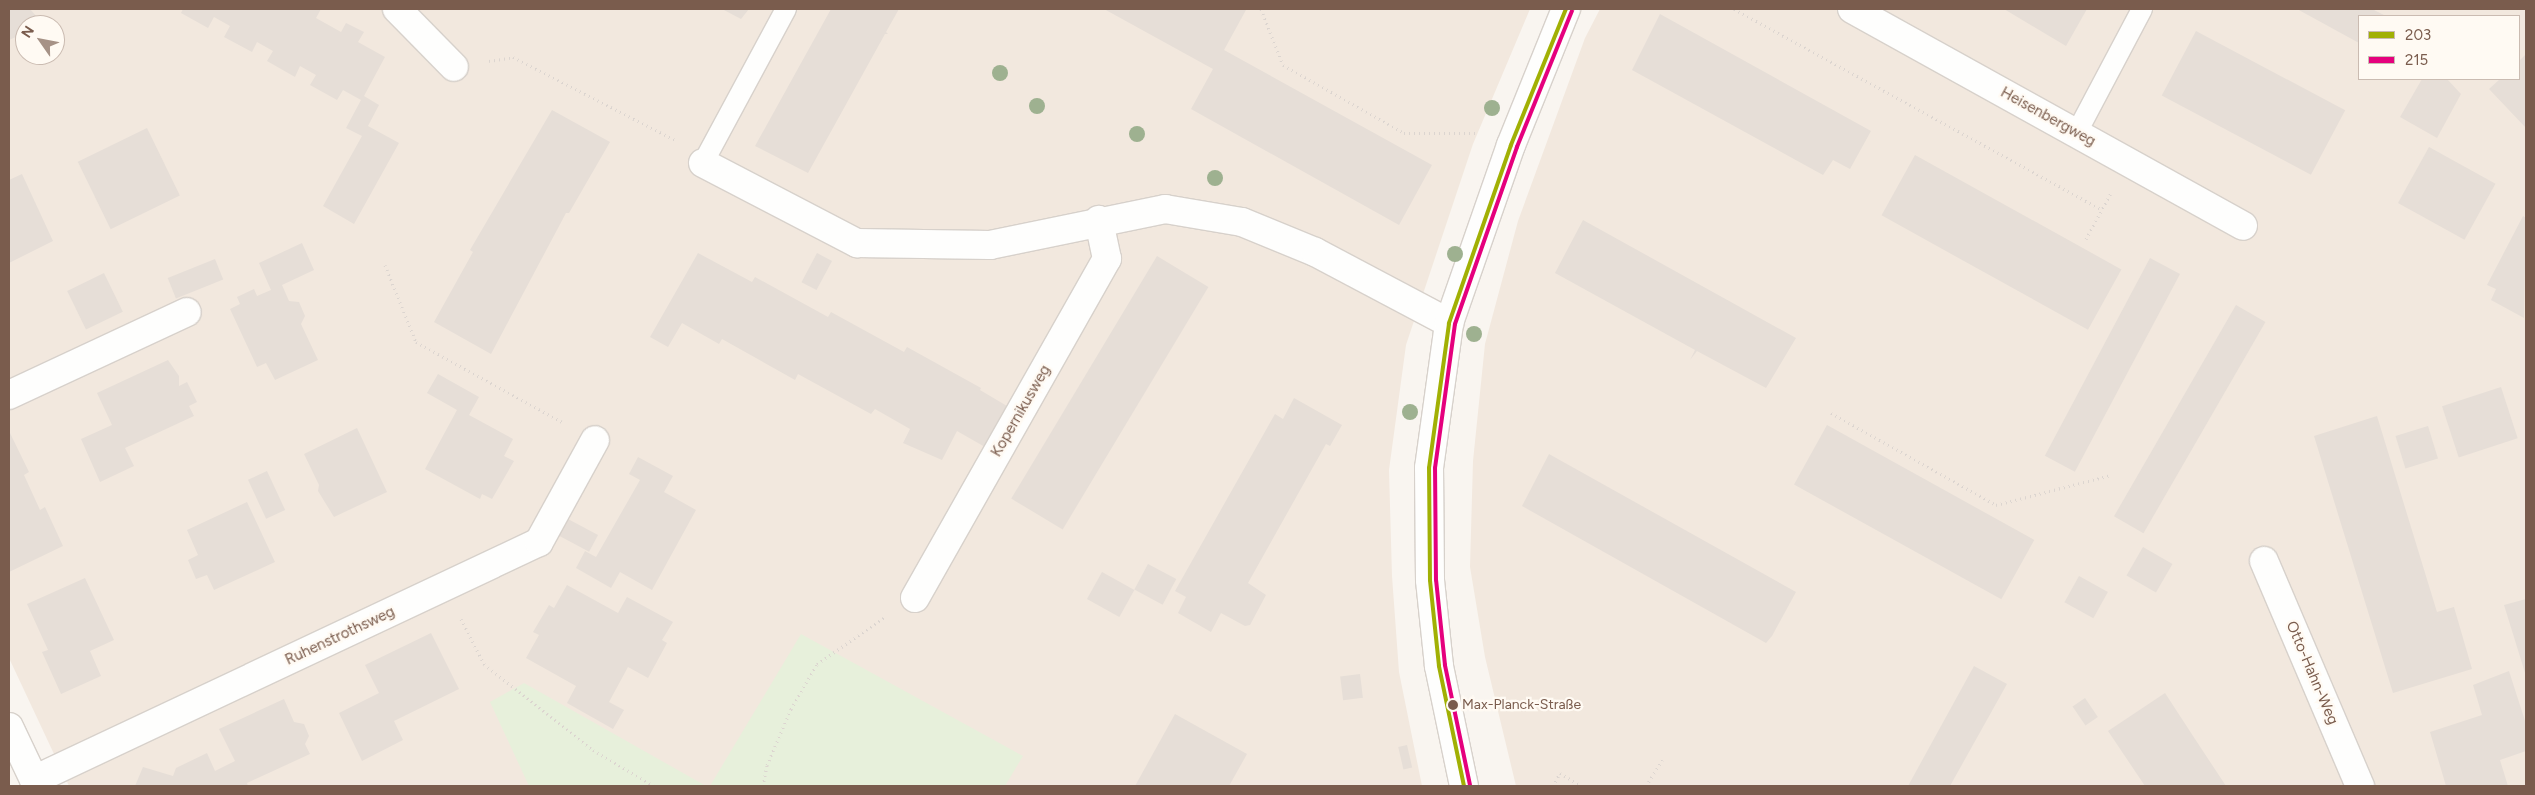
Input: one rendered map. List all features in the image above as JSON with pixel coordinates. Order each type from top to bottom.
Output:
[{"type":"street","points":[[397,9],[454,67]]},
{"type":"street","points":[[1464,786],[1440,666],[1430,580],[1429,468],[1449,323],[1511,145],[1566,9]]},
{"type":"street","name":"Heisenbergweg","points":[[1852,9],[2077,132],[2243,226]]},
{"type":"street","points":[[703,163],[857,243],[990,245],[1099,220],[1165,209],[1242,222],[1314,252],[1449,323]]},
{"type":"street","name":"Kopernikusweg","points":[[915,598],[1107,259],[1099,220]]},
{"type":"street","points":[[9,395],[187,312]]},
{"type":"street","name":"Ruhenstrothsweg","points":[[9,727],[35,783],[539,542],[595,440]]},
{"type":"street","name":"Otto-Hahn-Weg","points":[[2264,561],[2360,786]]},
{"type":"lane","points":[[703,163],[786,9]]},
{"type":"lane","points":[[2077,132],[2142,9]]},
{"type":"path","points":[[1260,9],[1283,65],[1404,133],[1477,132],[1511,145]]},
{"type":"path","points":[[1734,9],[2102,210]]},
{"type":"path","points":[[454,67],[513,57],[691,149],[703,163]]},
{"type":"path","points":[[2086,239],[2128,161]]},
{"type":"path","points":[[385,265],[416,342],[595,440]]},
{"type":"path","points":[[1831,413],[1996,505],[2110,475]]},
{"type":"path","points":[[445,587],[484,664],[593,750],[654,786]]},
{"type":"path","points":[[764,786],[767,765],[788,717],[817,664],[915,598]]},
{"type":"path","points":[[1646,786],[1662,760]]},
{"type":"path","points":[[1553,786],[1560,773],[1582,786]]},
{"type":"shaded area","points":[[9,9],[1530,9],[1473,144],[1406,345],[1389,470],[1392,576],[1399,672],[1422,786],[69,786],[9,658]]},
{"type":"shaded area","points":[[1600,9],[2526,9],[2526,786],[1516,786],[1485,657],[1470,567],[1473,461],[1485,344],[1518,221],[1585,38]]},
{"type":"green space","points":[[801,634],[1023,756],[1005,786],[710,786]]},
{"type":"green space","points":[[524,683],[706,786],[529,786],[490,702]]},
{"type":"building","points":[[9,9],[30,9],[35,15],[15,15],[15,37],[9,40]]},
{"type":"building","points":[[183,9],[321,9],[316,18],[341,32],[346,23],[364,32],[358,42],[385,57],[364,96],[379,105],[368,126],[399,143],[354,224],[323,206],[362,136],[346,128],[361,100],[343,90],[337,100],[310,85],[316,75],[300,66],[295,77],[267,61],[273,51],[257,42],[252,52],[224,37],[230,26],[214,17],[208,28],[181,13]]},
{"type":"building","points":[[722,9],[749,9],[741,19]]},
{"type":"building","points":[[831,9],[899,9],[886,32],[888,34],[885,34],[808,173],[755,146]]},
{"type":"building","points":[[1104,9],[1246,10],[1224,50],[1432,165],[1399,225],[1191,109],[1213,69]]},
{"type":"building","points":[[2004,9],[2087,9],[2066,46]]},
{"type":"building","points":[[2297,9],[2372,9],[2384,15],[2358,15],[2358,42]]},
{"type":"building","points":[[1660,14],[1871,131],[1850,169],[1833,160],[1823,175],[1632,70]]},
{"type":"building","points":[[2196,31],[2345,110],[2311,175],[2162,95]]},
{"type":"building","points":[[2526,54],[2526,128],[2489,89],[2499,80],[2520,80],[2520,60]]},
{"type":"building","points":[[2421,80],[2448,80],[2461,94],[2437,138],[2400,117]]},
{"type":"building","points":[[552,110],[610,142],[569,213],[566,213],[491,354],[434,322],[473,252],[470,250]]},
{"type":"building","points":[[147,128],[180,195],[111,229],[78,162]]},
{"type":"building","points":[[2429,147],[2495,184],[2464,240],[2398,203]]},
{"type":"building","points":[[1915,155],[2121,269],[2088,330],[1882,215]]},
{"type":"building","points":[[22,174],[53,241],[9,263],[9,180]]},
{"type":"building","points":[[2523,216],[2526,218],[2524,318],[2491,300],[2496,289],[2487,285]]},
{"type":"building","points":[[1583,220],[1796,338],[1766,388],[1697,351],[1690,360],[1695,350],[1555,273]]},
{"type":"building","points":[[302,243],[314,270],[282,285],[289,301],[299,302],[305,316],[301,324],[318,360],[275,380],[266,363],[257,367],[230,309],[240,304],[237,297],[254,289],[257,296],[271,290],[259,263]]},
{"type":"building","points":[[698,253],[752,282],[755,277],[828,317],[831,312],[904,352],[907,347],[981,388],[980,390],[1007,406],[985,447],[957,431],[942,460],[903,443],[910,429],[875,409],[871,414],[798,374],[795,380],[722,339],[719,344],[682,323],[668,347],[650,337]]},
{"type":"building","points":[[817,253],[832,261],[817,290],[802,282]]},
{"type":"building","points":[[1157,256],[1208,287],[1063,529],[1011,499]]},
{"type":"building","points":[[2150,258],[2180,274],[2075,472],[2045,456]]},
{"type":"building","points":[[215,259],[223,279],[176,299],[168,278]]},
{"type":"building","points":[[104,273],[123,312],[86,330],[67,291]]},
{"type":"building","points":[[2236,305],[2265,322],[2143,533],[2114,516]]},
{"type":"building","points":[[168,360],[179,376],[179,386],[187,382],[197,402],[189,406],[194,416],[125,448],[134,466],[100,482],[81,439],[112,425],[97,393]]},
{"type":"building","points":[[438,374],[479,397],[469,415],[513,439],[504,456],[514,461],[492,499],[482,494],[480,499],[425,469],[457,410],[427,393]]},
{"type":"building","points":[[2501,387],[2518,438],[2459,458],[2442,406]]},
{"type":"building","points":[[1294,398],[1342,425],[1330,446],[1326,444],[1248,583],[1266,595],[1250,625],[1245,626],[1221,613],[1211,632],[1178,613],[1186,597],[1175,591],[1275,414],[1283,419]]},
{"type":"building","points":[[2377,416],[2437,612],[2454,607],[2472,669],[2393,693],[2314,436]]},
{"type":"building","points":[[1827,425],[2034,540],[2001,599],[1794,484]]},
{"type":"building","points":[[2428,426],[2438,459],[2405,468],[2395,436]]},
{"type":"building","points":[[357,428],[387,492],[334,517],[318,491],[319,485],[304,454]]},
{"type":"building","points":[[10,433],[29,472],[24,475],[40,510],[45,507],[63,546],[9,572]]},
{"type":"building","points":[[1549,454],[1796,592],[1772,636],[1766,643],[1522,506]]},
{"type":"building","points":[[638,457],[673,476],[664,492],[696,510],[652,590],[620,572],[611,588],[576,568],[585,551],[596,557],[640,480],[629,474]]},
{"type":"building","points":[[267,471],[285,510],[266,519],[248,480]]},
{"type":"building","points":[[247,502],[275,562],[214,590],[207,575],[196,579],[188,560],[198,555],[187,530]]},
{"type":"building","points":[[568,519],[598,535],[589,552],[559,536]]},
{"type":"building","points":[[2143,547],[2172,564],[2156,593],[2126,576]]},
{"type":"building","points":[[1148,564],[1176,579],[1163,605],[1134,590]]},
{"type":"building","points":[[1102,572],[1134,590],[1119,617],[1087,599]]},
{"type":"building","points":[[2079,576],[2108,592],[2093,618],[2064,602]]},
{"type":"building","points":[[85,578],[114,640],[90,651],[101,676],[61,694],[42,652],[48,650],[27,604]]},
{"type":"building","points":[[567,585],[618,613],[627,597],[673,622],[662,640],[667,643],[648,678],[628,667],[609,702],[624,710],[613,729],[567,703],[576,686],[526,658],[539,635],[533,632],[549,605],[554,608]]},
{"type":"building","points":[[2526,599],[2526,676],[2504,605]]},
{"type":"building","points":[[431,633],[459,689],[394,721],[403,740],[362,761],[339,713],[379,693],[365,665]]},
{"type":"building","points":[[1974,666],[2007,684],[1950,786],[1908,786]]},
{"type":"building","points":[[2509,671],[2526,724],[2526,751],[2500,760],[2508,786],[2446,786],[2430,732],[2482,715],[2473,685]]},
{"type":"building","points":[[1360,674],[1363,698],[1343,700],[1340,676]]},
{"type":"building","points":[[2165,693],[2226,786],[2145,786],[2108,731]]},
{"type":"building","points":[[2085,698],[2098,717],[2085,725],[2073,706]]},
{"type":"building","points":[[284,699],[294,722],[304,724],[309,736],[305,744],[310,754],[247,783],[248,786],[135,786],[143,767],[173,776],[176,768],[207,753],[215,771],[235,761],[219,729]]},
{"type":"building","points":[[1175,714],[1247,754],[1229,786],[1135,786]]},
{"type":"building","points":[[1407,745],[1412,767],[1403,769],[1398,747]]},
{"type":"transit line","name":"203","points":[[1464,786],[1439,666],[1430,580],[1429,468],[1449,323],[1511,145],[1566,9]]},
{"type":"transit line","name":"215","points":[[1470,785],[1445,665],[1436,580],[1435,468],[1455,324],[1517,147],[1572,11]]},
{"type":"place","name":"Max-Planck-Straße","points":[[1453,705]]}]
